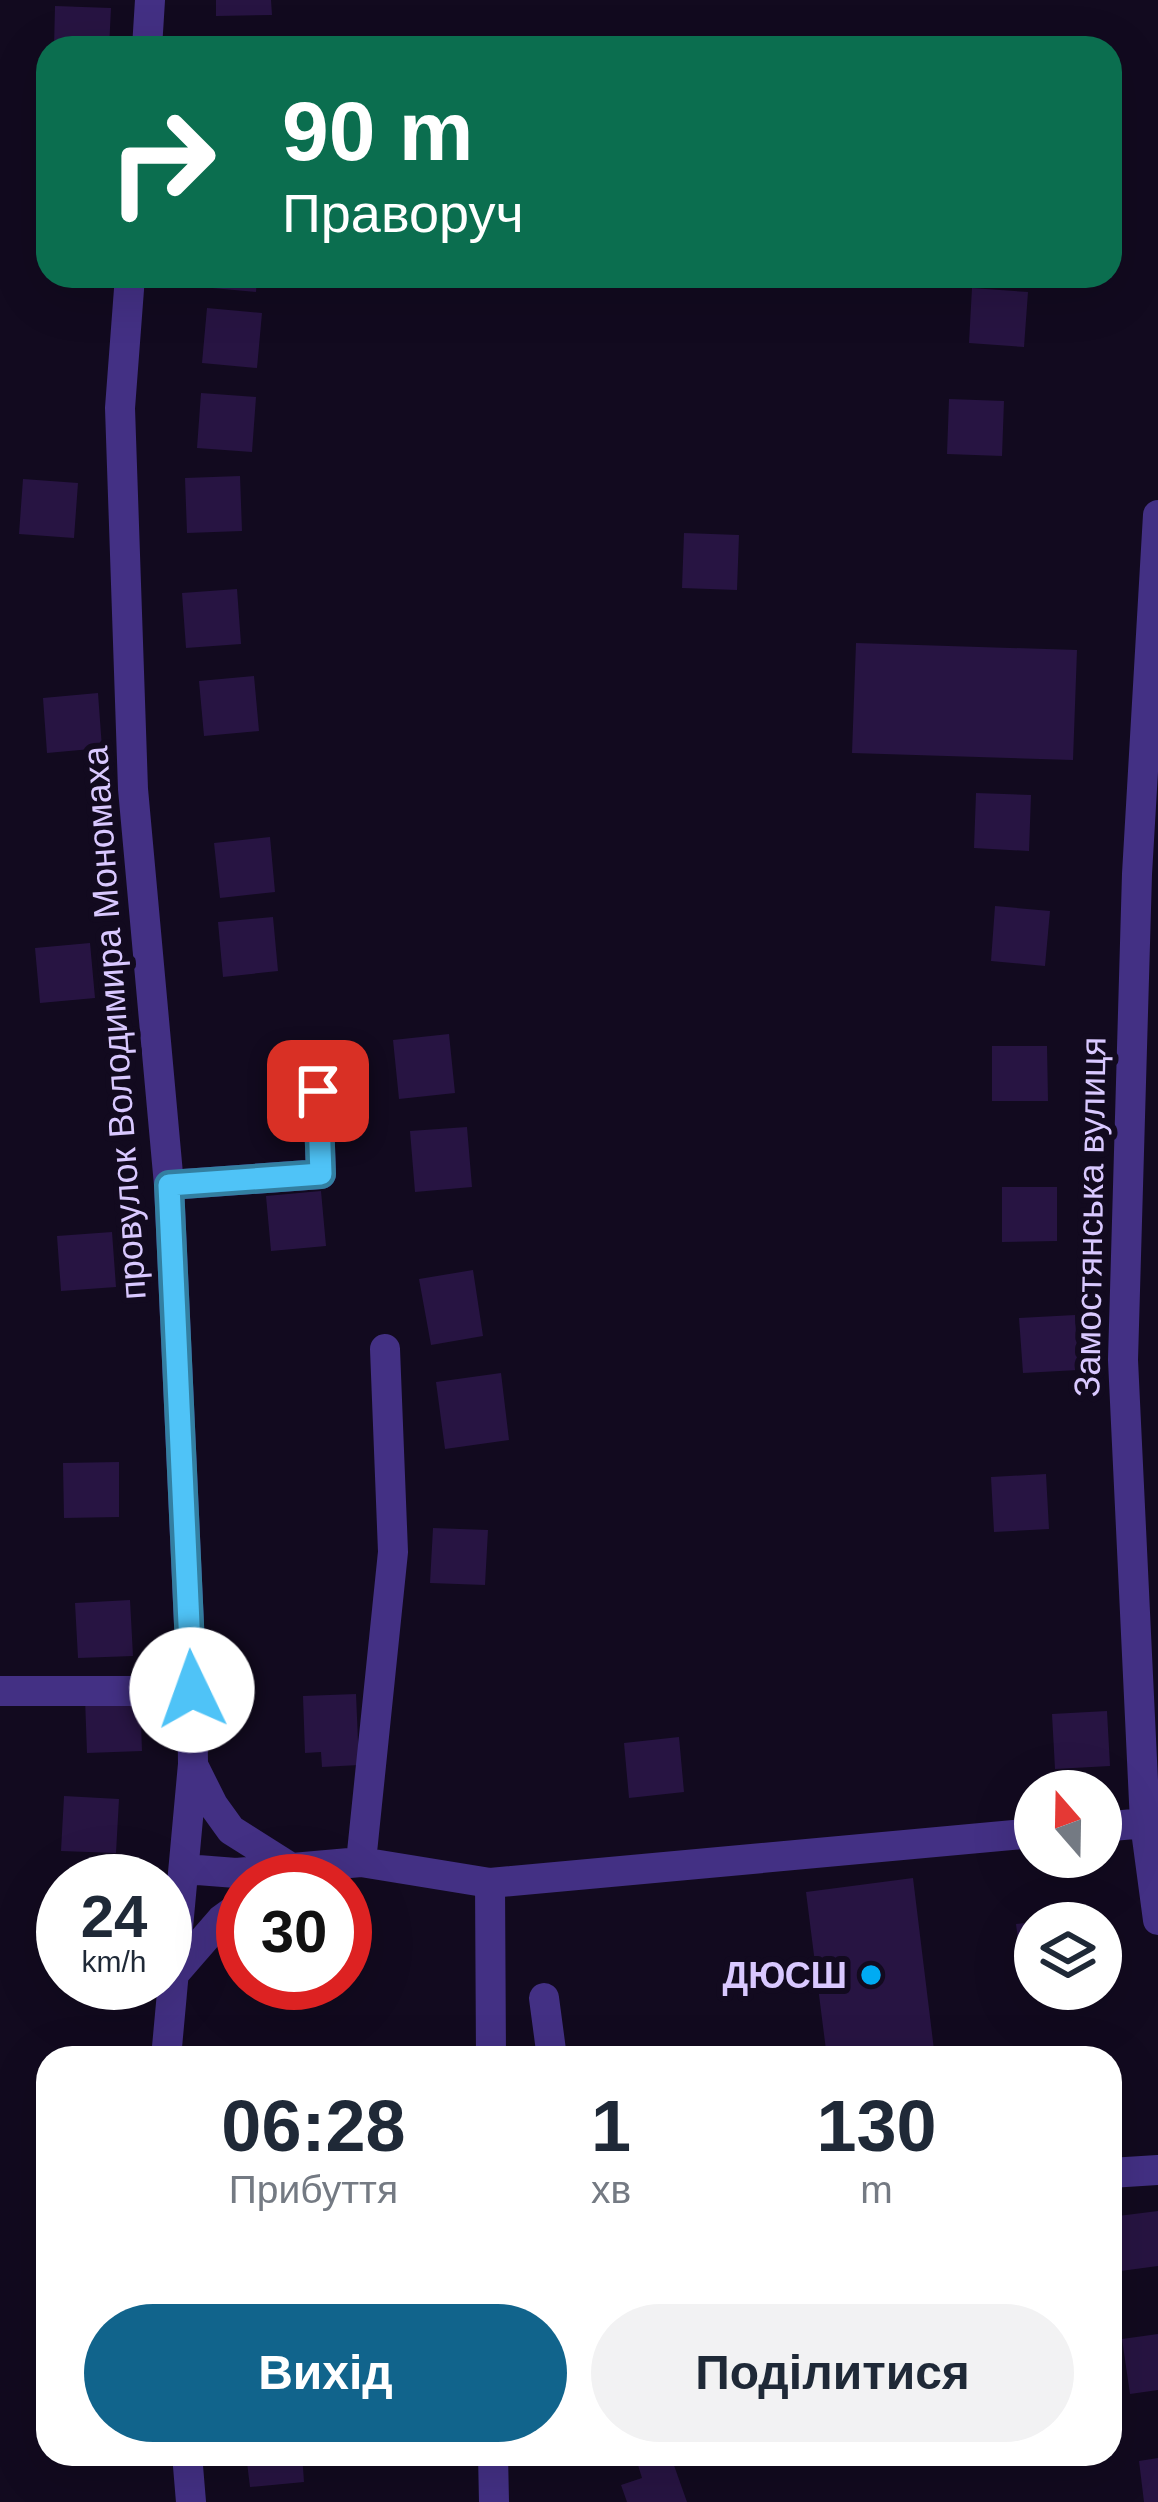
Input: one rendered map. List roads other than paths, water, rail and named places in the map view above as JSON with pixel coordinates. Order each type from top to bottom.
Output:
[{"type":"street","points":[[147,36],[150,0]]},
{"type":"street","name":"провулок Володимира Мономаха","points":[[129,288],[120,408],[133,789],[169,1185],[192,1690],[193,1764],[185,1854]]},
{"type":"street","name":"Замостянська вулиця","points":[[1158,515],[1138,874],[1123,1360],[1145,1823],[1158,1920]]},
{"type":"street","points":[[169,1185],[321,1174],[318,1091]]},
{"type":"street","points":[[362,1854],[393,1552],[385,1349]]},
{"type":"street","points":[[0,1691],[192,1690]]},
{"type":"street","name":"провулок Володимира Мономаха","points":[[193,1764],[231,1830],[259,1854]]},
{"type":"street","points":[[1122,1825],[1145,1823]]},
{"type":"street","points":[[372,1864],[490,1883],[1014,1835]]},
{"type":"street","points":[[490,1883],[491,2046]]},
{"type":"street","points":[[192,1953],[216,1926]]},
{"type":"street","points":[[544,1998],[550,2046]]},
{"type":"street","name":"провулок Володимира Мономаха","points":[[167,2046],[171,2010]]},
{"type":"street","points":[[1122,2172],[1158,2170]]},
{"type":"street","points":[[188,2466],[191,2502]]},
{"type":"street","points":[[494,2466],[494,2502]]},
{"type":"place","name":"ДЮСШ","points":[[871,1975]]}]
